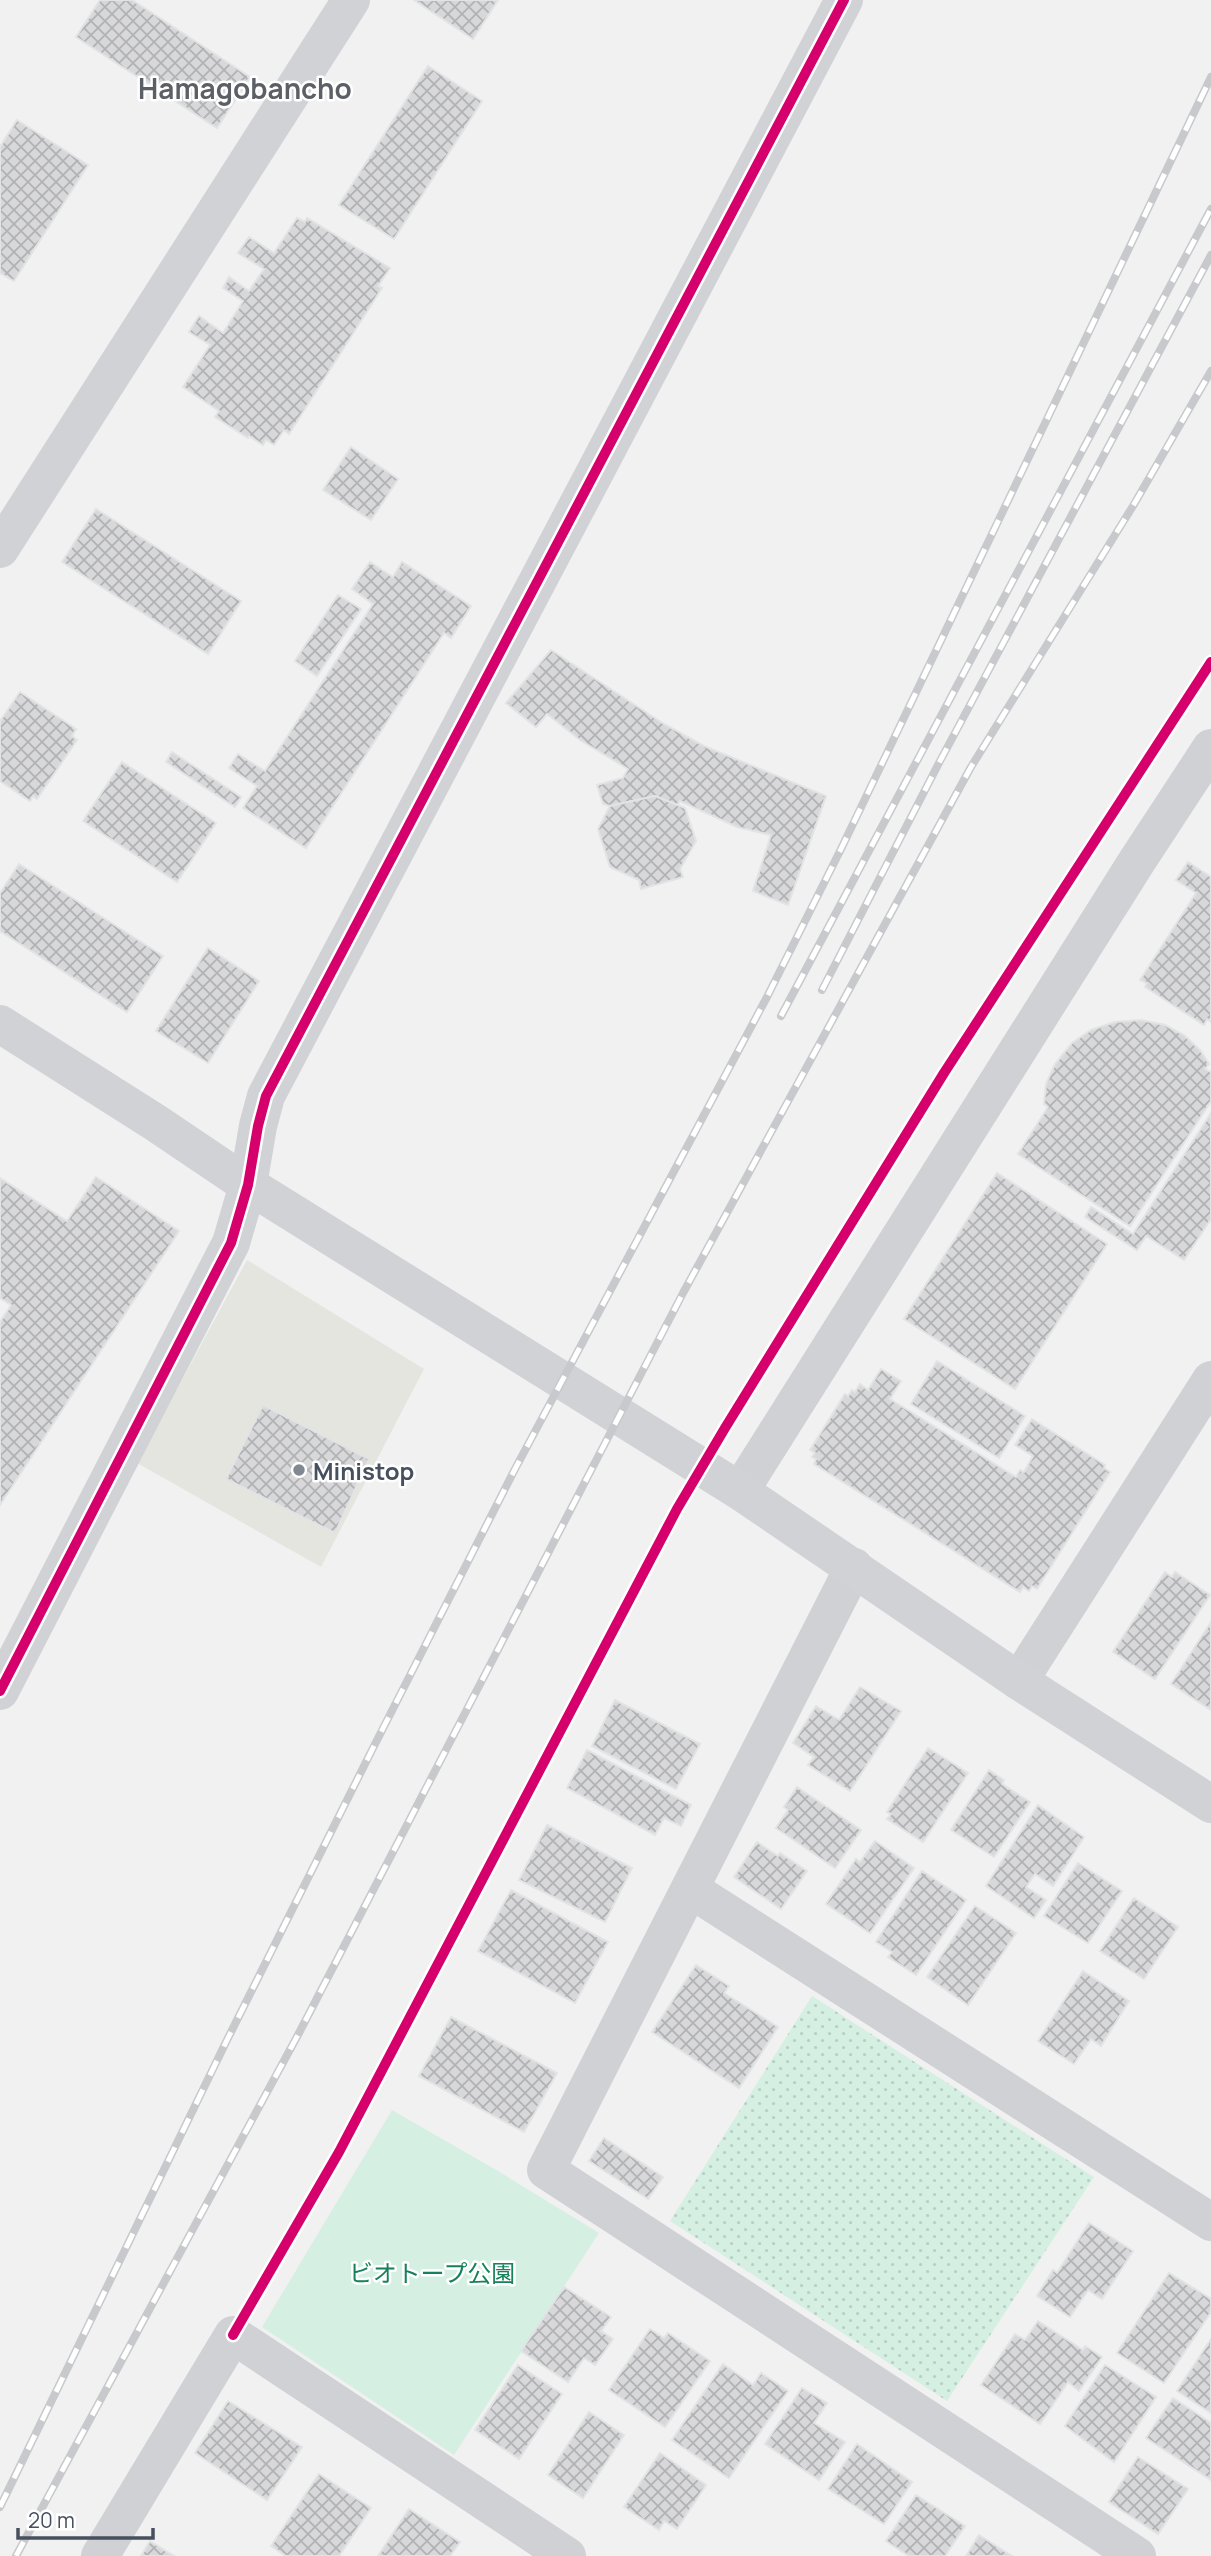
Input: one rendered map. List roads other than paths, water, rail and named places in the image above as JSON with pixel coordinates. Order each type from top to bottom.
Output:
[{"type":"street","points":[[0,549],[351,0]]},
{"type":"street","points":[[0,1691],[232,1243],[248,1185],[266,1096],[844,0]]},
{"type":"street","points":[[740,1491],[1136,861],[1211,748]]},
{"type":"street","points":[[0,1024],[248,1185],[740,1491],[1018,1681],[1211,1804]]},
{"type":"street","points":[[1018,1681],[1211,1380]]},
{"type":"street","points":[[854,1567],[546,2170],[1137,2556]]},
{"type":"street","points":[[690,1889],[1211,2222]]},
{"type":"street","points":[[100,2556],[233,2335],[567,2556]]},
{"type":"railway","points":[[0,2507],[227,2040],[373,1748],[515,1469],[767,997],[841,849],[1211,77]]},
{"type":"railway","points":[[781,1016],[1211,209]]},
{"type":"railway","points":[[822,990],[940,761],[1211,255]]},
{"type":"railway","points":[[16,2556],[299,2033],[683,1293],[971,767],[1133,506],[1211,371]]},
{"type":"place","name":"Ministop","points":[[299,1470]]},
{"type":"district","name":"Hamagobancho","points":[[245,88]]},
{"type":"park label","name":"ビオトープ公園","points":[[432,2272]]}]
